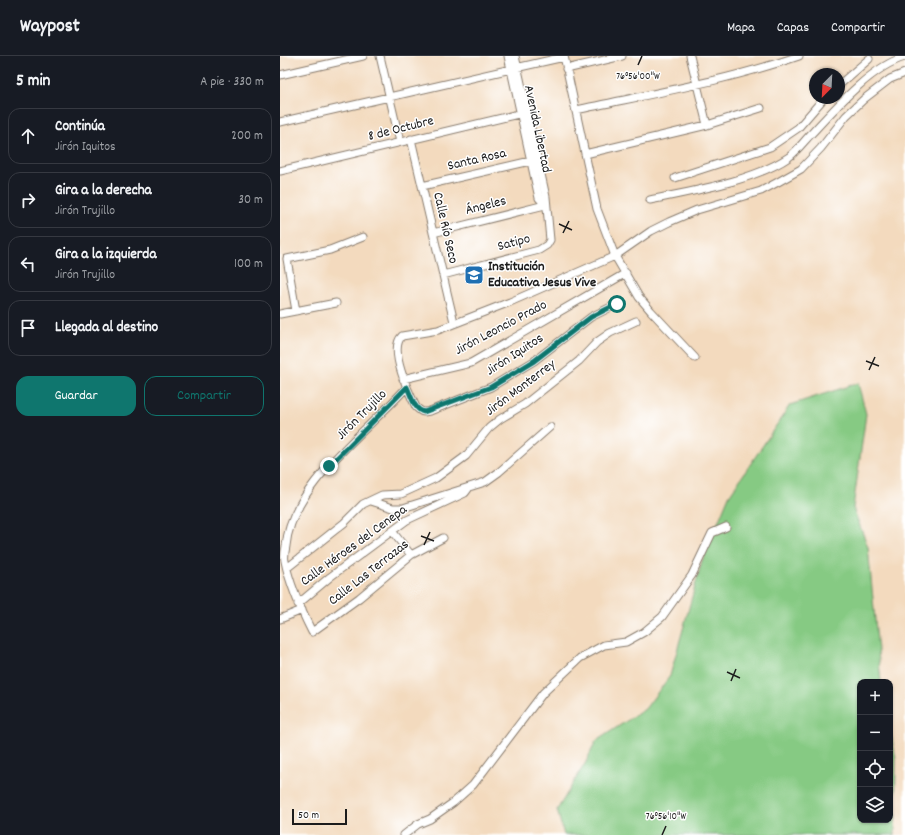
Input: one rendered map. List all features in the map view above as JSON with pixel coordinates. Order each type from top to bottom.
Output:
[{"type":"street","points":[[280,75],[363,56]]},
{"type":"street","points":[[380,56],[400,142]]},
{"type":"street","name":"Avenida Libertad","points":[[508,56],[514,68],[524,112],[534,161],[539,198],[545,205],[550,233],[550,240],[545,247]]},
{"type":"street","name":"Avenida Libertad","points":[[514,68],[515,56]]},
{"type":"street","points":[[280,122],[564,56],[596,209],[615,256],[639,297],[695,358]]},
{"type":"street","points":[[566,69],[622,56]]},
{"type":"street","points":[[690,56],[707,125]]},
{"type":"street","points":[[576,110],[697,84],[777,64],[799,56]]},
{"type":"street","points":[[845,79],[867,58],[879,68]]},
{"type":"street","points":[[650,200],[728,182],[779,162],[790,156],[833,110],[879,68],[894,60],[905,58]]},
{"type":"street","points":[[454,322],[510,302],[615,256],[651,231],[697,210],[735,200],[761,191],[801,169],[821,148],[854,108],[890,79],[905,74]]},
{"type":"street","points":[[675,178],[770,147],[798,128],[819,104]]},
{"type":"street","points":[[585,154],[707,125],[761,108]]},
{"type":"street","name":"8 de Octubre","points":[[280,171],[524,112]]},
{"type":"street","name":"Calle Río Seco","points":[[411,139],[454,322]]},
{"type":"street","name":"Santa Rosa","points":[[422,186],[534,161]]},
{"type":"street","name":"Ángeles","points":[[433,233],[545,205]]},
{"type":"street","points":[[296,311],[286,259],[330,250],[363,238]]},
{"type":"street","name":"Satipo","points":[[443,275],[545,247]]},
{"type":"street","name":"Jirón Leoncio Prado","points":[[403,379],[471,363],[626,273]]},
{"type":"street","points":[[280,314],[336,303]]},
{"type":"street","name":"Jirón Iquitos","points":[[420,411],[424,412],[430,410],[491,387],[534,361],[591,317],[617,304]]},
{"type":"street","name":"Jirón Monterrey","points":[[287,568],[344,523],[363,504],[382,495],[401,494],[436,478],[466,456],[489,428],[500,419],[525,404],[578,361],[597,342],[610,333],[636,321]]},
{"type":"street","name":"Jirón Trujillo","points":[[420,411],[400,371],[399,338],[406,334],[438,330],[454,322]]},
{"type":"street","name":"Jirón Trujillo","points":[[312,632],[300,607],[285,560],[286,539],[295,512],[304,496],[329,466],[407,387]]},
{"type":"street","name":"Calle Héroes del Cenepa","points":[[371,500],[393,508],[403,508],[468,489],[485,482],[499,472],[550,427]]},
{"type":"street","name":"Calle Héroes del Cenepa","points":[[280,619],[300,607],[330,577],[407,520],[465,493],[468,489]]},
{"type":"street","points":[[404,835],[418,824],[430,819],[454,802],[473,786],[543,692],[580,658],[604,645],[626,642],[644,632],[662,617],[692,575],[712,533],[726,527]]},
{"type":"street","points":[[392,531],[411,555]]},
{"type":"street","name":"Calle Las Terrazas","points":[[312,632],[359,598],[411,555],[443,538]]},
{"type":"green space","points":[[858,383],[866,414],[853,508],[868,547],[881,679],[857,679],[857,823],[893,823],[893,744],[896,758],[895,835],[564,835],[557,810],[586,762],[596,741],[645,709],[670,676],[702,561],[729,496],[790,405]]},
{"type":"place","name":"Institución Educativa Jesus Vive","points":[[474,275]]},
{"type":"route","points":[[329,466],[394,402],[407,387],[416,407],[420,411],[424,412],[491,387],[534,361],[591,317],[617,304]]}]
